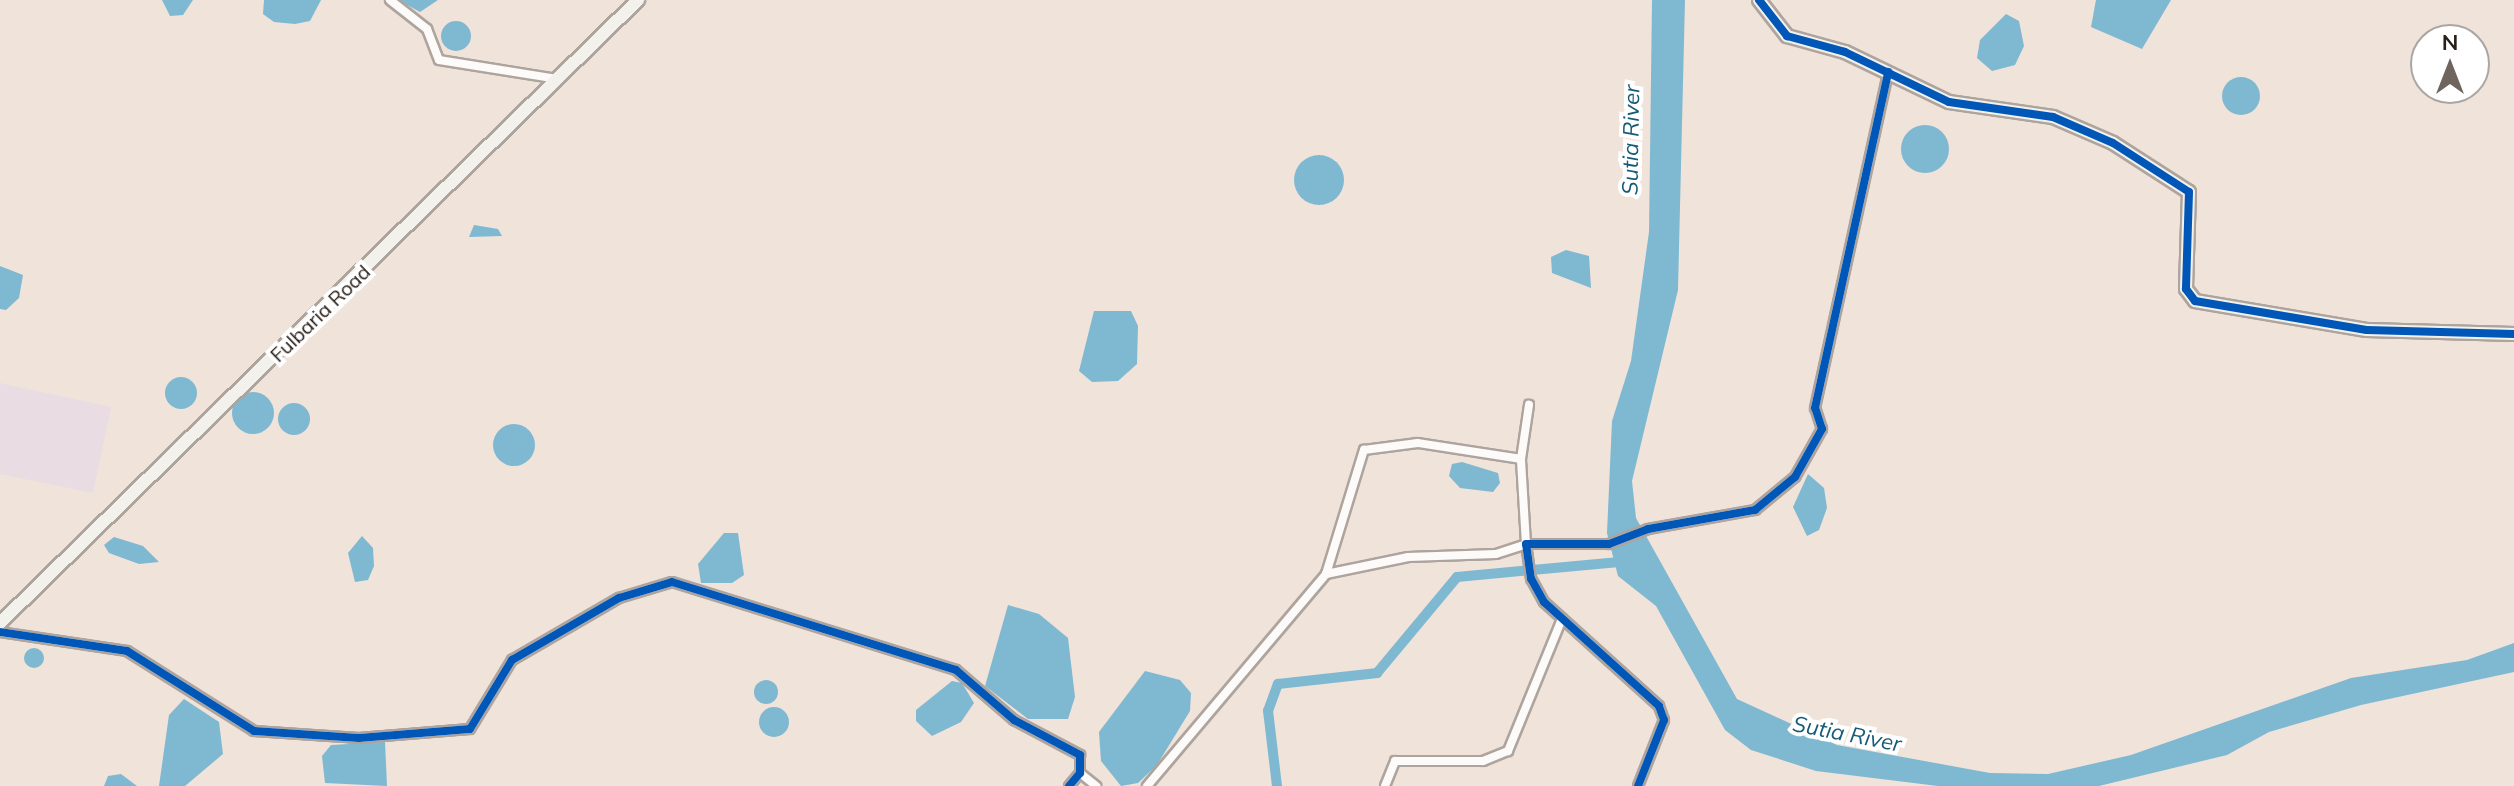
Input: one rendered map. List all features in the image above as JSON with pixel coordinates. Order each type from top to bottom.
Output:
[{"type":"street","points":[[390,0],[427,29],[439,60],[558,79]]},
{"type":"street","name":"Fulbaria Road","points":[[0,623],[638,0]]},
{"type":"street","points":[[1759,0],[1787,36],[1888,72],[1949,102],[2053,117],[2113,143],[2189,192],[2186,289],[2195,301],[2367,330],[2514,334]]},
{"type":"street","points":[[1326,574],[1408,557],[1496,554],[1526,544],[1609,544],[1648,529],[1755,510],[1815,451],[1822,429],[1815,408],[1888,72]]},
{"type":"street","points":[[1529,405],[1521,459],[1531,579],[1562,619],[1659,706],[1664,720],[1638,786]]},
{"type":"street","points":[[1147,786],[1326,574],[1364,450],[1418,443],[1521,459]]},
{"type":"street","points":[[0,632],[127,651],[254,731],[359,738],[470,729],[512,660],[619,598],[672,582],[956,670],[1014,720],[1080,755],[1080,773],[1069,786]]},
{"type":"street","points":[[1385,786],[1395,761],[1483,761],[1508,751],[1562,619]]},
{"type":"street","points":[[1080,773],[1096,786]]},
{"type":"shaded area","points":[[0,383],[111,407],[93,493],[0,474]]},
{"type":"water","points":[[162,0],[193,0],[183,15],[170,16]]},
{"type":"water","points":[[264,0],[321,0],[310,21],[295,24],[274,22],[263,14]]},
{"type":"water","points":[[398,0],[438,0],[420,12]]},
{"type":"water","points":[[1652,0],[1685,0],[1678,290],[1632,481],[1636,518],[1737,699],[1837,745],[1990,773],[2048,774],[2131,755],[2351,678],[2467,660],[2514,643],[2514,672],[2361,705],[2269,732],[2227,755],[2099,786],[1938,786],[1816,771],[1751,750],[1725,730],[1656,606],[1618,576],[1607,533],[1612,421],[1631,361],[1649,232]]},
{"type":"water","points":[[2096,0],[2171,0],[2142,49],[2091,27]]},
{"type":"water","points":[[2006,14],[2019,21],[2024,46],[2015,65],[1992,71],[1977,58],[1980,40]]},
{"type":"water","points":[[456,21],[462,22],[470,30],[470,42],[462,50],[456,51],[450,50],[442,42],[441,36],[442,30],[450,22]]},
{"type":"water","points":[[2241,77],[2255,82],[2260,96],[2255,110],[2241,115],[2227,110],[2222,96],[2227,82]]},
{"type":"water","points":[[1925,125],[1942,132],[1949,149],[1942,166],[1925,173],[1908,166],[1901,149],[1908,132]]},
{"type":"water","points":[[1319,155],[1337,162],[1344,180],[1337,198],[1319,205],[1301,198],[1294,180],[1301,162]]},
{"type":"water","points":[[474,225],[498,229],[502,236],[469,237]]},
{"type":"water","points":[[1566,250],[1589,256],[1591,288],[1552,273],[1551,257]]},
{"type":"water","points":[[0,266],[23,275],[19,298],[6,310],[0,309]]},
{"type":"water","points":[[1094,311],[1131,311],[1138,326],[1137,364],[1118,381],[1092,382],[1079,371]]},
{"type":"water","points":[[181,377],[192,382],[197,393],[192,404],[181,409],[170,404],[165,393],[170,382]]},
{"type":"water","points":[[253,392],[268,398],[274,413],[268,428],[253,434],[238,428],[232,413],[238,398]]},
{"type":"water","points":[[294,403],[306,407],[310,419],[306,431],[294,435],[282,431],[278,419],[282,407]]},
{"type":"water","points":[[514,424],[529,430],[535,445],[529,460],[514,466],[499,460],[493,445],[499,430]]},
{"type":"water","points":[[1462,462],[1498,473],[1500,483],[1493,492],[1460,488],[1449,476],[1452,464]]},
{"type":"water","points":[[1808,474],[1824,488],[1827,508],[1819,530],[1807,536],[1793,507]]},
{"type":"water","points":[[724,533],[738,533],[744,575],[732,583],[701,583],[698,564]]},
{"type":"water","points":[[362,536],[373,548],[374,566],[368,580],[355,582],[348,553]]},
{"type":"water","points":[[114,537],[143,546],[159,562],[139,564],[109,553],[104,545]]},
{"type":"water","points":[[1008,605],[1039,614],[1068,638],[1075,697],[1068,719],[1028,719],[985,686]]},
{"type":"water","points":[[34,648],[41,651],[44,658],[41,665],[34,668],[27,665],[24,658],[27,651]]},
{"type":"water","points":[[1145,671],[1180,680],[1191,693],[1190,711],[1157,765],[1138,783],[1121,786],[1101,761],[1099,732]]},
{"type":"water","points":[[766,680],[775,683],[778,692],[775,701],[766,704],[757,701],[754,692],[757,683]]},
{"type":"water","points":[[952,681],[962,683],[974,703],[961,722],[932,736],[916,721],[916,710]]},
{"type":"water","points":[[184,699],[219,722],[223,754],[185,786],[159,786],[169,715]]},
{"type":"water","points":[[774,707],[785,711],[789,722],[785,733],[774,737],[763,733],[759,722],[763,711]]},
{"type":"water","points":[[385,742],[387,786],[325,783],[322,756],[331,745]]},
{"type":"water","points":[[121,774],[137,786],[104,786],[108,776]]},
{"type":"waterway","points":[[1277,786],[1268,711],[1278,684],[1377,673],[1457,577],[1619,562]]},
{"type":"cycle path","points":[[1759,0],[1787,36],[1845,52],[1949,102],[2053,117],[2113,143],[2189,192],[2186,289],[2195,301],[2367,330],[2514,334]]},
{"type":"cycle path","points":[[1638,786],[1664,720],[1659,706],[1544,602],[1531,579],[1526,544],[1609,544],[1648,529],[1755,510],[1795,477],[1822,429],[1815,408],[1888,72]]},
{"type":"cycle path","points":[[0,632],[127,651],[254,731],[359,738],[470,729],[512,660],[619,598],[672,582],[956,670],[1014,720],[1080,755],[1080,773],[1069,786]]},
{"type":"water label","name":"Sutia River","points":[[1631,140]]},
{"type":"water label","name":"Sutia River","points":[[1847,734]]}]
